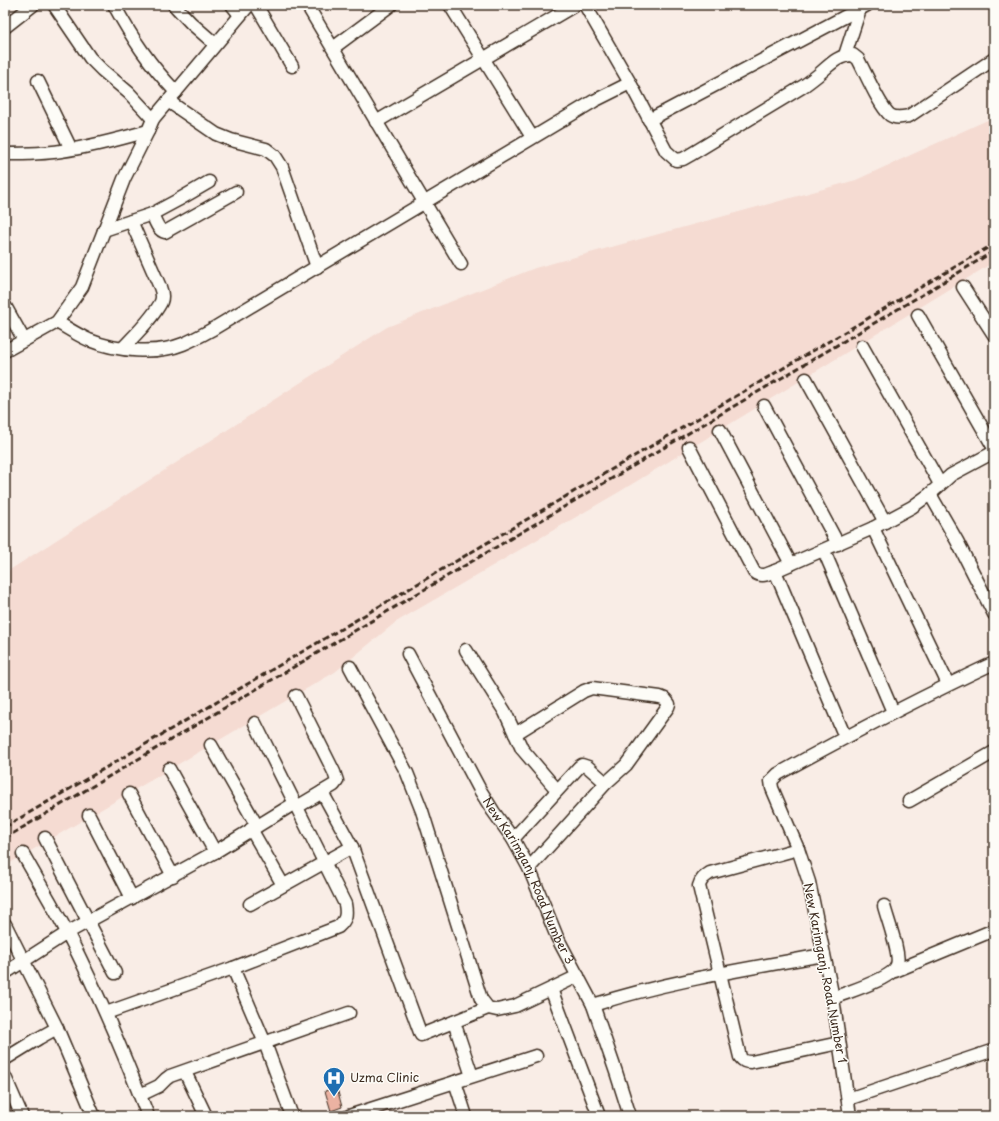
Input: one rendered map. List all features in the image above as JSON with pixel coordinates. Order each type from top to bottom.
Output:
[{"type":"street","points":[[5,27],[33,5]]},
{"type":"street","points":[[54,5],[90,58],[129,93],[153,119]]},
{"type":"street","points":[[114,5],[144,56],[157,73],[176,92]]},
{"type":"street","points":[[174,5],[191,24],[215,44]]},
{"type":"street","points":[[232,5],[240,15]]},
{"type":"street","points":[[5,351],[56,322],[82,287],[124,179],[153,119],[249,5]]},
{"type":"street","points":[[256,5],[292,66]]},
{"type":"street","points":[[307,5],[461,264]]},
{"type":"street","points":[[333,48],[391,5]]},
{"type":"street","points":[[450,5],[532,137]]},
{"type":"street","points":[[376,122],[575,5]]},
{"type":"street","points":[[585,5],[630,83],[666,151],[676,160],[683,159],[690,155],[802,87],[837,59],[846,55],[853,55],[858,59],[885,108],[891,116],[901,118],[909,116],[994,59]]},
{"type":"street","points":[[650,120],[861,6]]},
{"type":"street","points":[[846,55],[861,6]]},
{"type":"street","points":[[38,81],[71,149]]},
{"type":"street","points":[[56,322],[88,340],[107,346],[155,351],[182,344],[211,330],[425,203],[532,137],[594,101],[630,83]]},
{"type":"street","points":[[168,101],[216,134],[231,140],[266,149],[275,156],[282,167],[317,267]]},
{"type":"street","points":[[5,154],[33,154],[71,149],[148,131]]},
{"type":"street","points":[[104,230],[152,214],[209,182]]},
{"type":"street","points":[[152,214],[159,229],[165,232],[236,192]]},
{"type":"street","points":[[123,348],[150,317],[161,302],[162,295],[160,287],[131,221]]},
{"type":"street","points":[[962,287],[994,335]]},
{"type":"street","points":[[5,306],[10,325],[24,340]]},
{"type":"street","points":[[918,315],[994,448]]},
{"type":"street","points":[[862,346],[940,484]]},
{"type":"street","points":[[806,379],[885,522]]},
{"type":"street","points":[[764,406],[838,544]]},
{"type":"street","points":[[720,430],[791,564]]},
{"type":"street","points":[[690,447],[754,572],[764,576],[824,551],[885,522],[912,507],[930,494],[951,475],[994,452]]},
{"type":"street","points":[[930,494],[961,547],[994,614]]},
{"type":"street","points":[[873,528],[948,684]]},
{"type":"street","points":[[824,551],[893,712]]},
{"type":"street","points":[[775,571],[845,737],[994,662]]},
{"type":"street","points":[[466,650],[505,712],[522,749],[557,790]]},
{"type":"street","name":"New Karimganj, Road Number 3","points":[[408,654],[480,790],[530,868],[557,937],[593,1005],[630,1116]]},
{"type":"street","points":[[350,667],[407,773],[422,811],[481,999],[488,1008]]},
{"type":"street","points":[[515,734],[584,691],[592,688],[631,693],[665,699],[668,701],[668,707],[626,765],[606,783],[530,868]]},
{"type":"street","points":[[5,973],[67,933],[173,876],[254,828],[334,785],[337,778],[296,696]]},
{"type":"street","points":[[106,1013],[233,968],[338,927],[345,921],[347,914],[345,904],[255,723]]},
{"type":"street","name":"New Karimganj, Road Number 1","points":[[845,737],[778,774],[770,781],[798,849],[809,882],[817,914],[823,955],[832,998],[850,1116]]},
{"type":"street","points":[[210,745],[283,885]]},
{"type":"street","points":[[909,801],[994,752]]},
{"type":"street","points":[[512,839],[578,767],[582,765],[588,767],[606,783]]},
{"type":"street","points":[[168,769],[215,852]]},
{"type":"street","points":[[322,792],[352,847],[421,1035],[488,1008],[497,1010],[515,1006],[578,976]]},
{"type":"street","points":[[130,794],[173,876]]},
{"type":"street","points":[[89,815],[132,898]]},
{"type":"street","points":[[45,838],[115,973]]},
{"type":"street","points":[[250,904],[352,847]]},
{"type":"street","points":[[798,849],[710,873],[700,881],[699,886],[742,1061],[751,1062],[839,1043]]},
{"type":"street","points":[[23,854],[67,933],[106,1013],[148,1116]]},
{"type":"street","points":[[884,906],[898,955],[898,964],[895,971]]},
{"type":"street","points":[[5,924],[57,1028],[94,1116]]},
{"type":"street","points":[[832,998],[886,977],[895,971],[994,930]]},
{"type":"street","points":[[593,1005],[624,995],[720,974],[823,955]]},
{"type":"street","points":[[233,968],[265,1043],[292,1116]]},
{"type":"street","points":[[551,989],[599,1116]]},
{"type":"street","points":[[140,1095],[159,1086],[170,1076],[185,1072],[348,1013]]},
{"type":"street","points":[[454,1022],[472,1076]]},
{"type":"street","points":[[5,1058],[57,1028]]},
{"type":"street","points":[[848,1099],[994,1050]]},
{"type":"street","points":[[349,1116],[536,1056]]},
{"type":"street","points":[[185,1072],[206,1116]]},
{"type":"street","points":[[5,1077],[22,1116]]},
{"type":"street","points":[[455,1082],[466,1116]]},
{"type":"shaded area","points":[[994,117],[994,262],[619,492],[396,622],[335,672],[5,866],[5,573],[387,327],[535,268],[856,180]]},
{"type":"building","points":[[337,1088],[342,1107],[331,1111],[325,1091]]},
{"type":"railway","points":[[5,827],[994,244]]},
{"type":"railway","points":[[5,838],[994,251]]},
{"type":"place","name":"Uzma Clinic","points":[[334,1098]]}]
